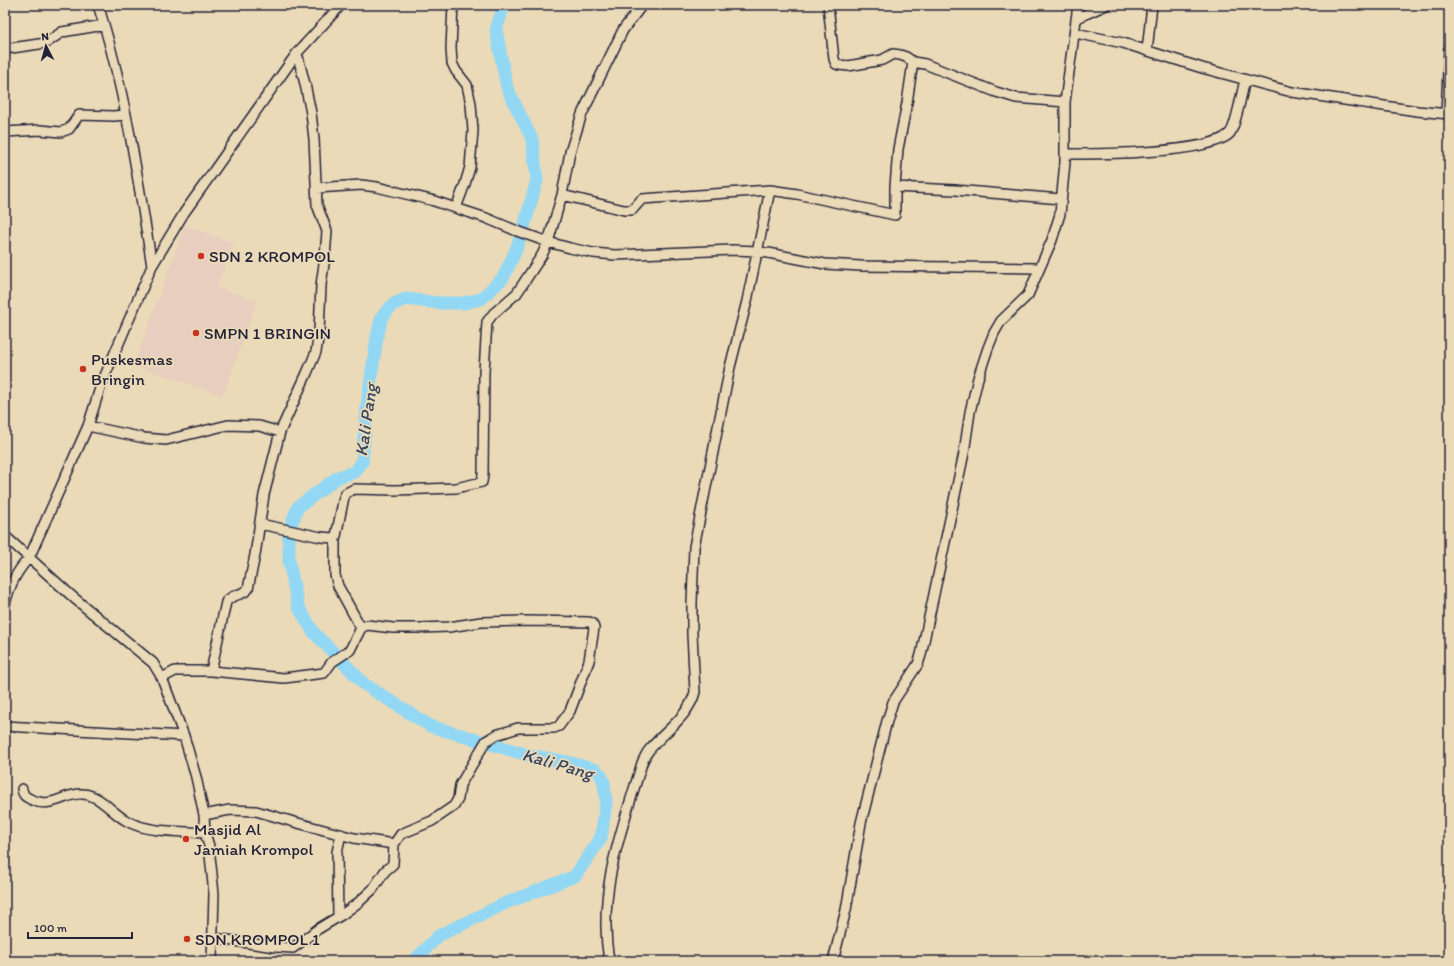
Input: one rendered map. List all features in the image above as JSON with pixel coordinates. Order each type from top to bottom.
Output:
[{"type":"street","points":[[98,5],[113,57],[144,212],[152,266]]},
{"type":"street","points":[[5,604],[9,588],[14,577],[20,567],[30,558],[88,426],[101,385],[152,266],[184,213],[297,53],[341,5]]},
{"type":"street","points":[[453,5],[451,48],[452,63],[456,71],[467,85],[471,104],[473,131],[470,167],[456,208]]},
{"type":"street","points":[[361,628],[338,586],[335,575],[335,538],[340,521],[344,497],[346,493],[354,489],[395,490],[456,488],[482,482],[484,475],[484,372],[487,322],[493,314],[517,293],[532,272],[548,242],[562,195],[570,152],[582,114],[623,30],[642,5]]},
{"type":"street","points":[[828,5],[834,59],[836,64],[848,66],[882,60],[893,54],[906,57],[913,62],[924,64],[996,92],[1016,98],[1065,102]]},
{"type":"street","points":[[833,961],[846,910],[861,823],[887,721],[893,702],[915,670],[921,654],[964,453],[970,412],[978,378],[994,334],[1001,321],[1028,295],[1052,240],[1060,214],[1065,154],[1065,102],[1078,18],[1078,5]]},
{"type":"street","points":[[1078,18],[1106,5]]},
{"type":"street","points":[[1147,51],[1152,5]]},
{"type":"street","points":[[5,49],[49,42],[62,32],[104,24]]},
{"type":"street","points":[[1075,33],[1123,43],[1202,68],[1292,92],[1448,114],[1449,49]]},
{"type":"street","points":[[211,671],[226,602],[229,598],[248,589],[264,495],[280,432],[308,373],[316,352],[319,332],[321,286],[327,231],[317,205],[314,140],[311,113],[297,53]]},
{"type":"street","points":[[562,195],[624,210],[632,210],[642,199],[770,190],[797,194],[895,215],[895,187],[898,149],[913,62]]},
{"type":"street","points":[[1065,154],[1112,154],[1158,151],[1202,144],[1223,138],[1229,134],[1233,127],[1245,80]]},
{"type":"street","points":[[5,132],[40,130],[61,132],[70,129],[79,115],[125,115]]},
{"type":"street","points":[[317,188],[361,185],[377,187],[431,200],[486,218],[548,242],[593,253],[615,254],[733,250],[758,251],[825,264],[861,266],[1039,268]]},
{"type":"street","points":[[895,187],[955,190],[1061,199]]},
{"type":"street","points":[[609,961],[607,947],[607,892],[612,863],[642,763],[649,750],[689,708],[695,692],[692,634],[694,547],[730,367],[758,251],[770,190]]},
{"type":"street","points":[[88,426],[144,438],[166,440],[228,425],[259,426],[280,432]]},
{"type":"street","points":[[260,524],[321,537],[335,538]]},
{"type":"street","points":[[5,536],[74,598],[153,663],[162,678],[184,736],[196,777],[204,815],[205,833],[209,846],[214,894],[214,938],[212,961]]},
{"type":"street","points":[[162,678],[175,671],[211,671],[284,678],[324,674],[332,662],[350,650],[361,628],[367,625],[393,628],[449,627],[481,622],[525,621],[589,622],[592,623],[594,628],[589,661],[570,711],[559,726],[554,728],[518,728],[496,735],[486,741],[460,785],[458,799],[454,806],[432,821],[401,834],[394,844],[393,864],[385,871],[373,889],[359,902],[338,916],[336,919],[318,929],[293,948],[275,947],[214,938]]},
{"type":"street","points":[[5,726],[184,736]]},
{"type":"street","points":[[22,789],[23,794],[26,797],[35,801],[51,802],[82,793],[93,796],[127,822],[146,828],[205,833]]},
{"type":"street","points":[[204,815],[230,810],[256,811],[354,838],[394,844]]},
{"type":"street","points":[[338,916],[337,852],[341,834]]},
{"type":"shaded area","name":"SMPN 1 BRINGIN","points":[[185,225],[234,243],[217,287],[257,301],[223,396],[134,365]]},
{"type":"waterway","name":"Kali Pang","points":[[504,5],[496,30],[507,88],[532,139],[537,180],[524,227]]},
{"type":"waterway","name":"Kali Pang","points":[[335,654],[314,633],[298,606],[289,562],[289,530],[298,507],[338,477],[355,472],[362,462],[367,406],[377,337],[382,316],[394,304],[406,299],[438,303],[464,303],[481,299],[503,278],[520,238]]},
{"type":"waterway","name":"Kali Pang","points":[[343,662],[364,684],[430,726],[528,755],[567,762],[596,770],[601,775],[604,783],[606,802],[601,838],[575,876],[506,903],[438,936],[414,961]]},
{"type":"place","name":"SDN 2 KROMPOL","points":[[201,256]]},
{"type":"place","name":"SMPN 1 BRINGIN","points":[[196,333]]},
{"type":"place","name":"Puskesmas Bringin","points":[[83,369]]},
{"type":"place","name":"Masjid Al Jamiah Krompol","points":[[186,839]]},
{"type":"place","name":"SDN KROMPOL 1","points":[[187,939]]}]
